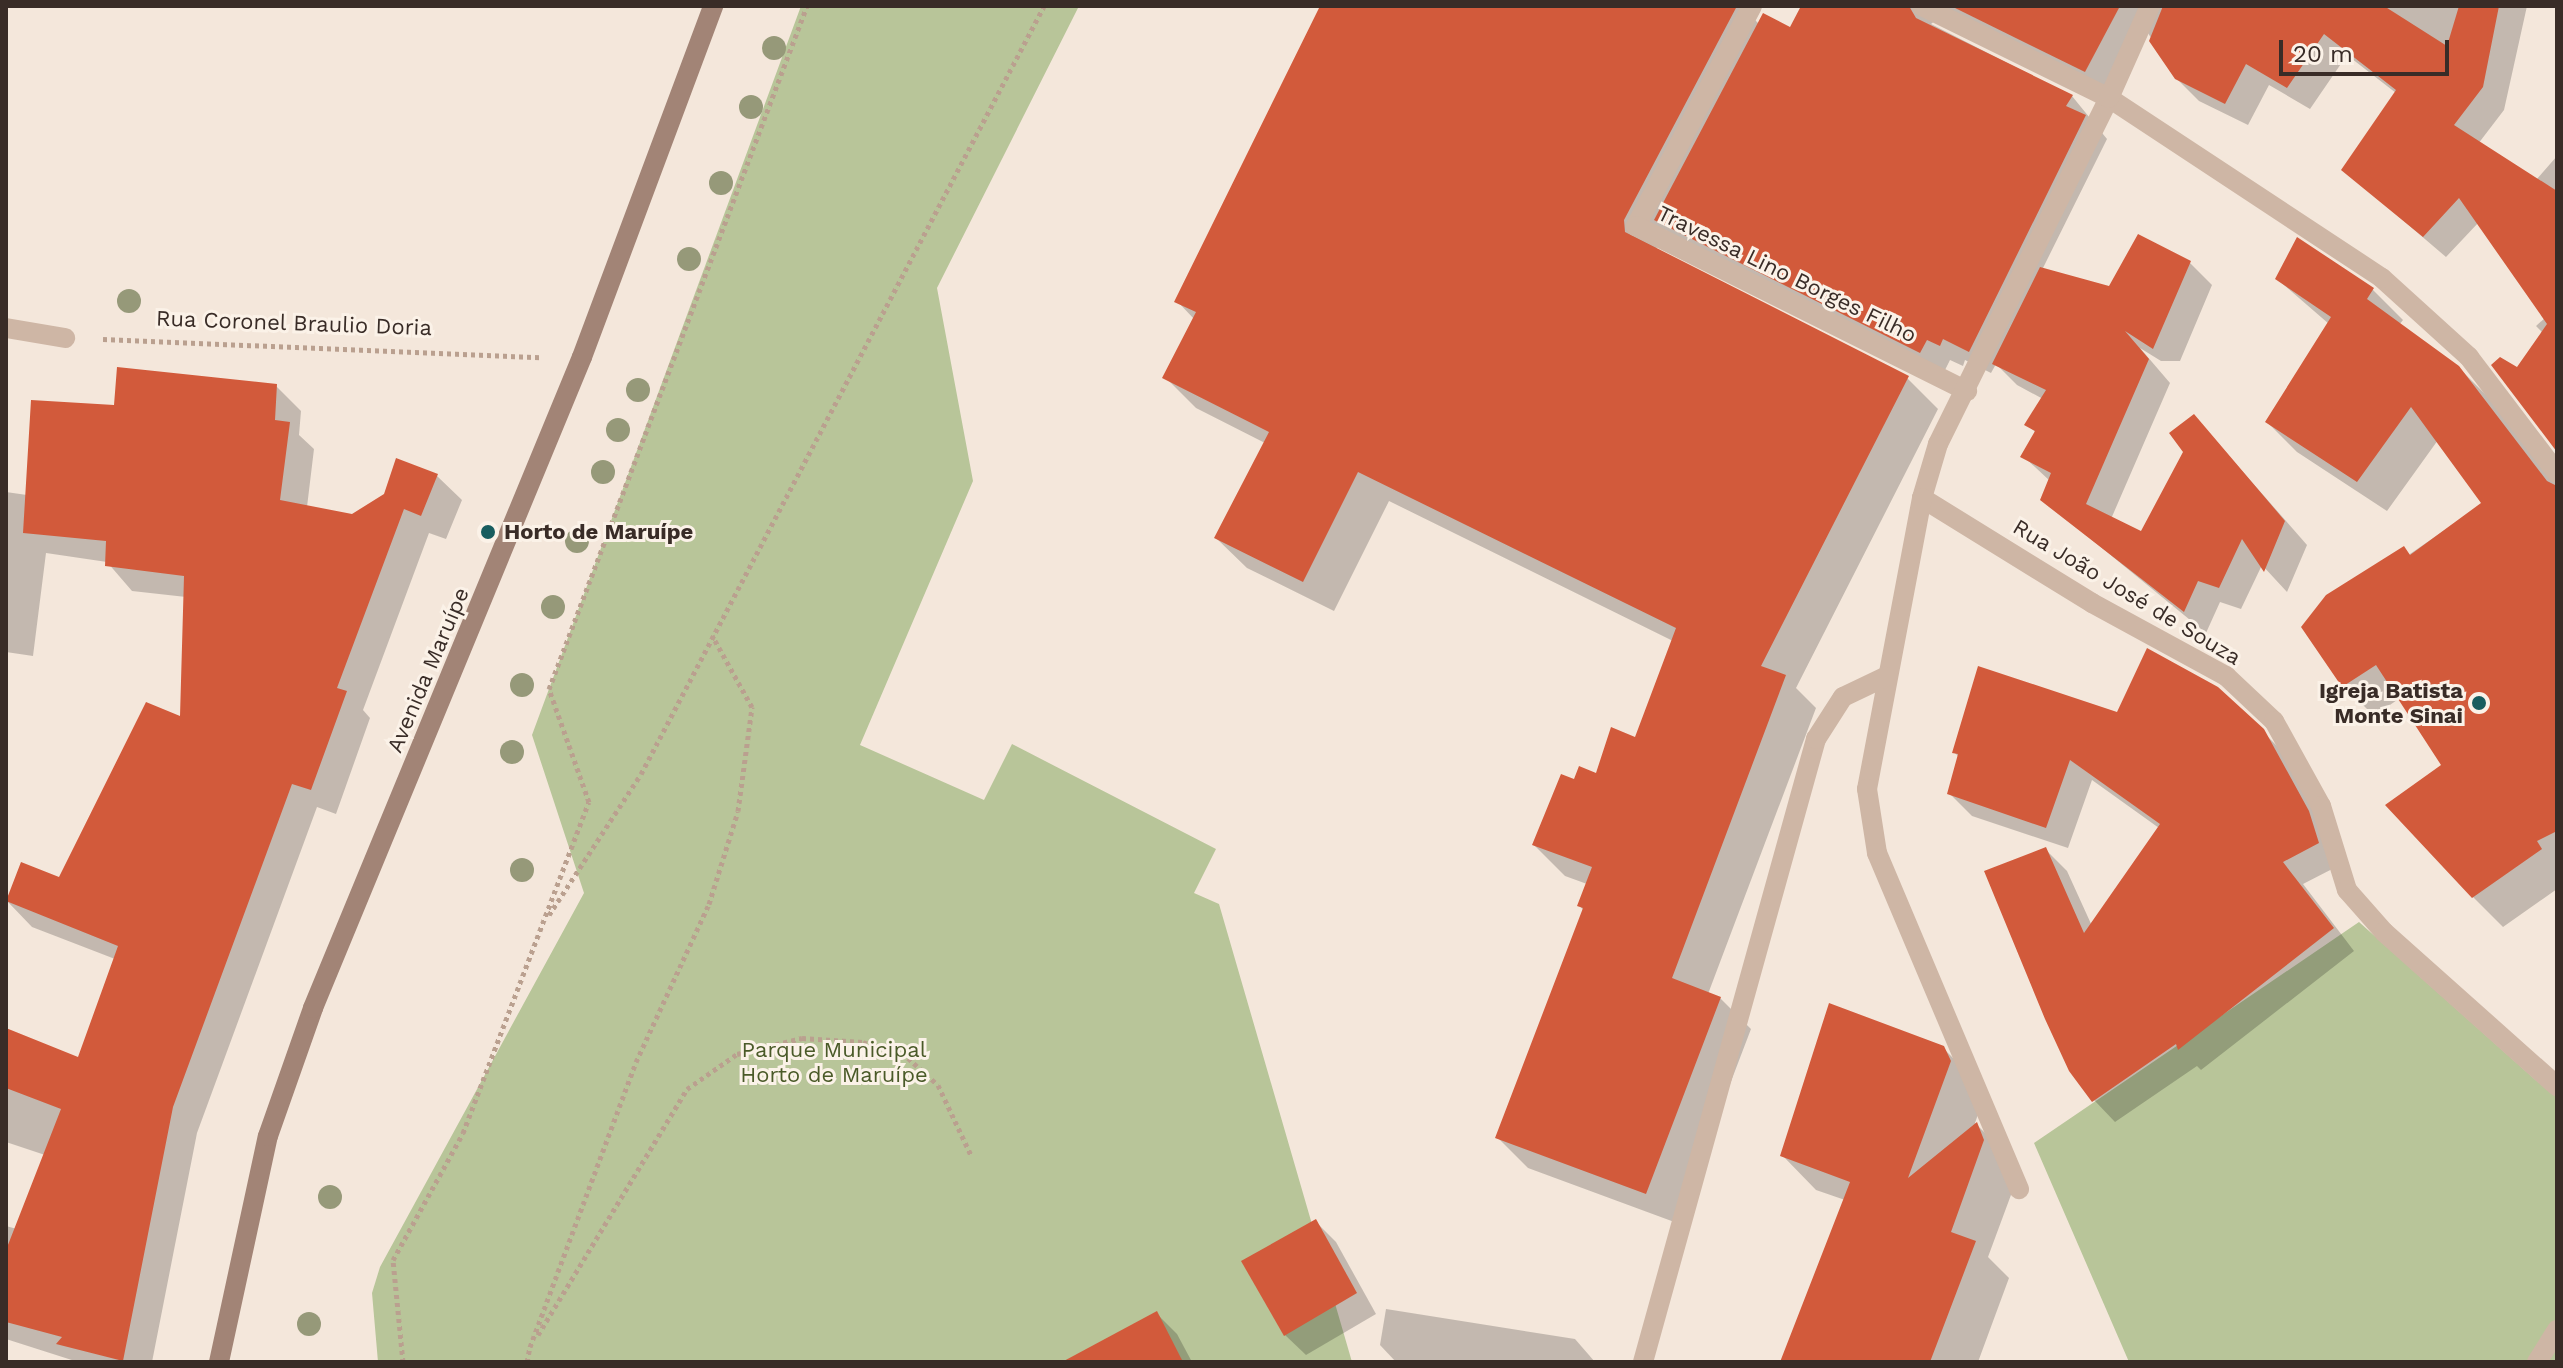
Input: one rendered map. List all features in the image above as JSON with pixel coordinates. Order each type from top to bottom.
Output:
[{"type":"main road","name":"Avenida Maruípe","points":[[219,1362],[268,1136],[313,1008],[582,357],[713,6]]},
{"type":"street","name":"Travessa Lino Borges Filho","points":[[1752,6],[1636,226],[1967,391]]},
{"type":"street","points":[[1922,6],[2109,98],[2382,278],[2469,357],[2557,473]]},
{"type":"street","points":[[2019,1189],[1877,853],[1867,789],[1885,677],[1922,498],[1938,444],[1967,391],[2109,98],[2150,6]]},
{"type":"street","points":[[6,328],[65,338]]},
{"type":"street","name":"Rua João José de Souza","points":[[1922,498],[2092,603],[2226,676],[2274,721],[2321,806],[2347,890],[2384,932],[2557,1086]]},
{"type":"street","points":[[1643,1362],[1816,739],[1843,697],[1885,677]]},
{"type":"street","points":[[2537,1362],[2557,1330]]},
{"type":"path","points":[[403,1362],[393,1260],[463,1133],[589,802],[549,689],[807,6]]},
{"type":"path","points":[[542,926],[641,774],[1044,6]]},
{"type":"path","name":"Rua Coronel Braulio Doria","points":[[65,338],[582,357]]},
{"type":"path","points":[[527,1362],[636,1062],[709,904],[738,811],[752,707],[712,635]]},
{"type":"path","points":[[530,1347],[687,1089],[737,1054],[802,1038],[863,1042],[908,1058],[938,1085],[971,1155]]},
{"type":"green space","name":"Parque Municipal Horto de Maruípe","points":[[801,6],[1079,6],[937,288],[973,481],[860,745],[984,800],[1012,744],[1216,849],[1194,893],[1219,904],[1352,1362],[378,1362],[372,1293],[380,1267],[584,893],[532,735]]},
{"type":"green space","points":[[2359,922],[2539,1083],[2557,1071],[2557,1362],[2129,1362],[2034,1143]]},
{"type":"building","points":[[1320,6],[1737,6],[1624,220],[1625,232],[1909,376],[1761,666],[1786,675],[1672,978],[1721,997],[1646,1194],[1495,1138],[1583,908],[1577,906],[1592,867],[1532,845],[1561,774],[1574,779],[1579,766],[1596,773],[1611,727],[1635,737],[1676,628],[1358,472],[1303,582],[1214,538],[1269,432],[1162,378],[1196,312],[1174,302]]},
{"type":"building","points":[[1801,6],[1909,6],[1916,18],[2073,95],[2066,106],[2086,115],[1969,352],[1943,339],[1940,346],[1927,340],[1920,353],[1654,220],[1763,13],[1790,27]]},
{"type":"building","points":[[1951,6],[2120,6],[2085,72]]},
{"type":"building","points":[[2163,6],[2384,6],[2447,46],[2459,6],[2499,6],[2483,87],[2454,125],[2557,191],[2557,452],[2491,365],[2500,357],[2517,367],[2547,324],[2459,198],[2423,237],[2341,170],[2396,90],[2324,34],[2287,88],[2246,64],[2225,104],[2175,79],[2149,41]]},
{"type":"building","points":[[2138,234],[2191,261],[2153,349],[2125,331],[2149,359],[2086,504],[2141,531],[2183,452],[2169,433],[2194,414],[2285,521],[2264,572],[2242,539],[2219,588],[2198,581],[2184,612],[2040,500],[2051,473],[2020,457],[2035,431],[2024,425],[2046,390],[1992,364],[2040,267],[2109,286]]},
{"type":"building","points":[[2297,237],[2374,288],[2367,299],[2459,366],[2547,481],[2557,486],[2557,831],[2537,841],[2542,849],[2472,898],[2385,805],[2441,765],[2376,665],[2342,687],[2301,627],[2326,595],[2404,546],[2410,555],[2481,503],[2411,407],[2357,482],[2265,422],[2331,317],[2275,279]]},
{"type":"building","points":[[117,367],[277,384],[275,420],[290,422],[280,500],[352,514],[384,494],[396,458],[438,474],[421,516],[404,509],[337,688],[347,691],[311,790],[292,784],[173,1107],[123,1361],[56,1344],[62,1337],[6,1322],[6,1250],[61,1109],[6,1088],[6,1028],[78,1057],[118,946],[6,901],[21,862],[59,877],[146,702],[180,716],[184,576],[105,566],[106,541],[23,533],[31,400],[114,405]]},
{"type":"building","points":[[2147,648],[2218,687],[2264,729],[2309,811],[2319,843],[2283,862],[2334,928],[2178,1050],[2176,1044],[2092,1102],[2069,1071],[1984,871],[2046,847],[2084,933],[2160,824],[2070,760],[2046,828],[1947,794],[1958,754],[1952,753],[1978,666],[2117,712]]},
{"type":"building","points":[[1829,1003],[1944,1046],[1951,1061],[1908,1178],[1977,1122],[1984,1140],[1951,1232],[1976,1241],[1930,1362],[1780,1362],[1850,1182],[1780,1156]]},
{"type":"building","points":[[1316,1219],[1357,1293],[1284,1336],[1241,1261]]},
{"type":"building","points":[[1157,1311],[1183,1362],[1062,1362]]},
{"type":"place","name":"Horto de Maruípe","points":[[488,532]]},
{"type":"place","name":"Igreja Batista Monte Sinai","points":[[2479,703]]}]
